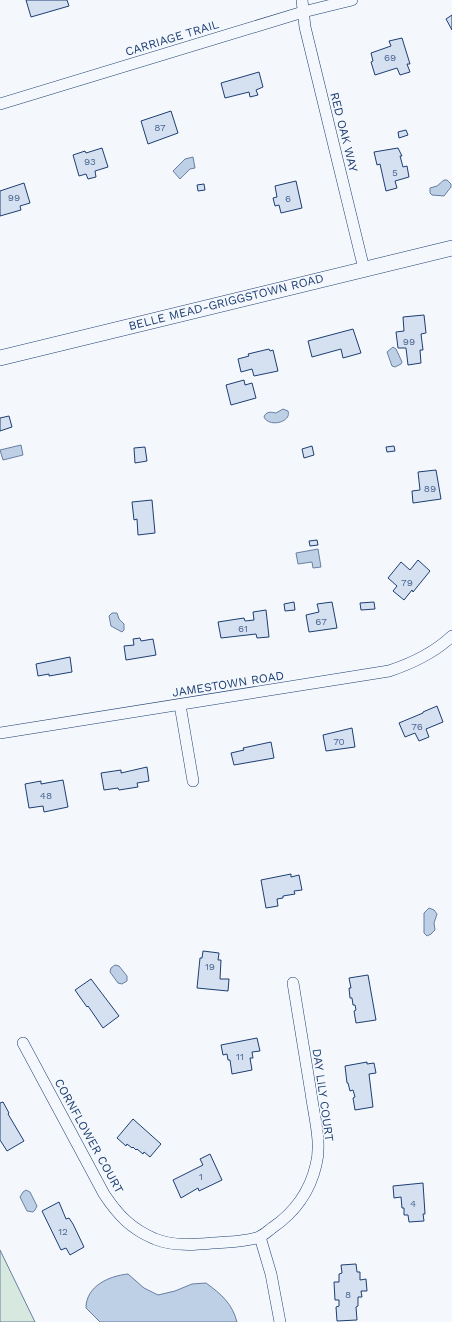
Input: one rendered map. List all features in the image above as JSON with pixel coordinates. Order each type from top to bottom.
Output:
[{"type":"street","name":"RED OAK WAY","points":[[302,0],[302,12],[306,35],[364,269]]},
{"type":"street","name":"CARRIAGE TRAIL","points":[[0,104],[302,12],[352,0]]},
{"type":"street","name":"BELLE MEAD-GRIGGSTOWN ROAD","points":[[0,358],[452,248]]},
{"type":"street","name":"JAMESTOWN ROAD","points":[[0,734],[390,671],[408,665],[427,656],[443,645],[452,636]]},
{"type":"street","points":[[180,705],[193,781]]},
{"type":"street","name":"DAY LILY COURT","points":[[260,1237],[292,1212],[308,1189],[317,1164],[317,1135],[293,983]]},
{"type":"street","name":"CORNFLOWER COURT","points":[[23,1043],[104,1194],[115,1211],[127,1223],[156,1239],[172,1244],[193,1245],[260,1237]]},
{"type":"street","points":[[260,1237],[271,1274],[280,1322]]},
{"type":"shaded area","points":[[0,1250],[35,1322],[0,1322]]},
{"type":"water","points":[[193,157],[195,168],[190,169],[180,179],[173,171],[185,159]]},
{"type":"water","points":[[444,180],[447,180],[451,184],[451,187],[444,196],[432,195],[430,193],[430,188],[437,186]]},
{"type":"water","points":[[393,347],[396,349],[402,362],[395,367],[392,366],[387,352]]},
{"type":"water","points":[[283,409],[288,411],[288,415],[283,421],[275,423],[270,422],[264,417],[267,413],[276,413]]},
{"type":"water","points":[[21,445],[23,455],[3,460],[0,450]]},
{"type":"water","points":[[318,549],[321,567],[313,568],[312,562],[298,564],[296,553]]},
{"type":"water","points":[[112,613],[117,613],[119,619],[124,624],[124,630],[122,632],[111,626],[109,616]]},
{"type":"water","points":[[429,908],[434,910],[437,914],[434,923],[435,930],[427,936],[424,933],[424,913]]},
{"type":"water","points":[[115,965],[119,966],[127,976],[127,981],[122,984],[118,983],[110,972],[111,968]]},
{"type":"water","points":[[26,1190],[30,1192],[37,1206],[33,1212],[27,1211],[20,1197]]},
{"type":"water","points":[[128,1274],[144,1288],[158,1295],[175,1291],[192,1284],[206,1283],[229,1304],[237,1322],[100,1322],[86,1308],[87,1300],[90,1294],[94,1288],[106,1280]]},
{"type":"building","points":[[26,0],[67,0],[69,6],[31,17]]},
{"type":"building","points":[[452,15],[452,30],[446,19]]},
{"type":"building","points":[[402,38],[410,64],[407,64],[410,72],[400,75],[397,68],[375,75],[371,62],[373,61],[371,53],[391,46],[389,41]]},
{"type":"building","points":[[259,72],[263,87],[256,90],[258,95],[250,97],[249,92],[225,98],[221,83]]},
{"type":"building","points":[[171,111],[178,133],[148,144],[141,121]]},
{"type":"building","points":[[406,130],[408,135],[399,138],[398,132]]},
{"type":"building","points":[[102,148],[108,167],[95,171],[96,177],[88,179],[86,174],[79,176],[73,155]]},
{"type":"building","points":[[398,148],[402,156],[400,156],[403,167],[407,166],[409,177],[395,181],[397,188],[386,191],[380,164],[377,165],[374,152]]},
{"type":"building","points":[[296,181],[302,208],[281,213],[279,205],[275,206],[273,198],[277,197],[275,186]]},
{"type":"building","points":[[24,183],[30,203],[20,206],[21,210],[0,216],[0,191]]},
{"type":"building","points":[[204,184],[205,190],[198,191],[197,185]]},
{"type":"building","points":[[424,315],[426,333],[421,334],[423,350],[420,350],[421,363],[408,365],[406,348],[398,348],[396,332],[404,331],[403,317]]},
{"type":"building","points":[[353,329],[361,353],[343,358],[341,349],[312,357],[308,341]]},
{"type":"building","points":[[269,349],[270,351],[273,350],[278,371],[254,376],[252,369],[241,372],[238,359],[249,356],[248,354]]},
{"type":"building","points":[[244,380],[245,385],[252,383],[256,398],[231,405],[226,385]]},
{"type":"building","points":[[9,416],[12,427],[0,431],[0,418]]},
{"type":"building","points":[[312,446],[314,455],[304,458],[302,449]]},
{"type":"building","points":[[394,446],[395,451],[387,452],[386,447]]},
{"type":"building","points":[[145,447],[147,461],[135,463],[134,448]]},
{"type":"building","points":[[436,470],[441,499],[413,503],[412,491],[420,490],[418,472]]},
{"type":"building","points":[[152,500],[155,533],[138,535],[137,519],[134,520],[132,502]]},
{"type":"building","points":[[317,540],[318,545],[310,546],[309,541]]},
{"type":"building","points":[[418,560],[430,571],[413,592],[412,590],[404,600],[393,591],[397,586],[388,578],[401,562],[410,570]]},
{"type":"building","points":[[294,602],[295,610],[285,611],[284,604]]},
{"type":"building","points":[[332,602],[337,628],[309,632],[306,615],[319,612],[317,604]]},
{"type":"building","points":[[374,602],[375,609],[361,610],[360,603]]},
{"type":"building","points":[[266,610],[269,637],[257,638],[256,634],[221,638],[218,622],[244,618],[245,621],[254,620],[253,612]]},
{"type":"building","points":[[140,638],[141,641],[153,639],[156,655],[126,660],[124,646],[134,645],[133,639]]},
{"type":"building","points":[[70,657],[72,672],[49,676],[49,674],[38,676],[36,664]]},
{"type":"building","points":[[437,706],[443,722],[426,729],[429,737],[419,741],[415,733],[405,737],[399,723]]},
{"type":"building","points":[[352,728],[355,747],[326,751],[323,735]]},
{"type":"building","points":[[271,742],[274,758],[234,765],[231,753],[244,750],[243,748]]},
{"type":"building","points":[[147,767],[149,781],[137,783],[138,787],[119,790],[118,788],[104,790],[101,773],[121,770],[121,773]]},
{"type":"building","points":[[63,780],[68,807],[44,812],[43,806],[29,808],[25,784],[41,781],[41,784]]},
{"type":"building","points":[[291,874],[291,877],[299,875],[302,890],[294,891],[295,894],[283,896],[283,898],[277,899],[278,906],[266,908],[261,880]]},
{"type":"building","points":[[203,951],[219,953],[218,960],[221,960],[220,979],[229,979],[228,991],[197,988],[200,958],[202,958]]},
{"type":"building","points":[[368,975],[376,1020],[356,1023],[354,1011],[356,1010],[355,1005],[353,1005],[352,998],[350,998],[349,988],[351,988],[349,978]]},
{"type":"building","points":[[91,979],[119,1016],[103,1028],[75,990]]},
{"type":"building","points":[[257,1038],[260,1051],[252,1052],[253,1058],[250,1058],[252,1070],[232,1074],[230,1060],[228,1060],[227,1054],[223,1055],[221,1045]]},
{"type":"building","points":[[367,1062],[367,1064],[374,1063],[376,1073],[369,1074],[373,1107],[355,1110],[353,1098],[355,1097],[353,1090],[350,1091],[347,1083],[345,1066]]},
{"type":"building","points":[[3,1102],[9,1113],[8,1114],[24,1141],[7,1151],[0,1140],[0,1103]]},
{"type":"building","points":[[133,1119],[161,1144],[150,1157],[144,1152],[143,1154],[127,1144],[126,1146],[117,1138]]},
{"type":"building","points":[[210,1154],[222,1180],[199,1191],[198,1188],[181,1198],[173,1180],[203,1165],[200,1159]]},
{"type":"building","points":[[423,1183],[424,1221],[409,1222],[408,1215],[404,1215],[401,1197],[394,1198],[393,1186]]},
{"type":"building","points":[[59,1202],[66,1219],[69,1218],[73,1224],[84,1247],[70,1255],[66,1248],[61,1250],[42,1211]]},
{"type":"building","points":[[356,1264],[357,1272],[360,1272],[360,1280],[366,1279],[367,1291],[361,1291],[362,1297],[358,1297],[358,1306],[356,1307],[357,1320],[337,1321],[336,1307],[339,1306],[339,1300],[335,1300],[334,1282],[339,1282],[339,1274],[342,1273],[341,1265]]}]
